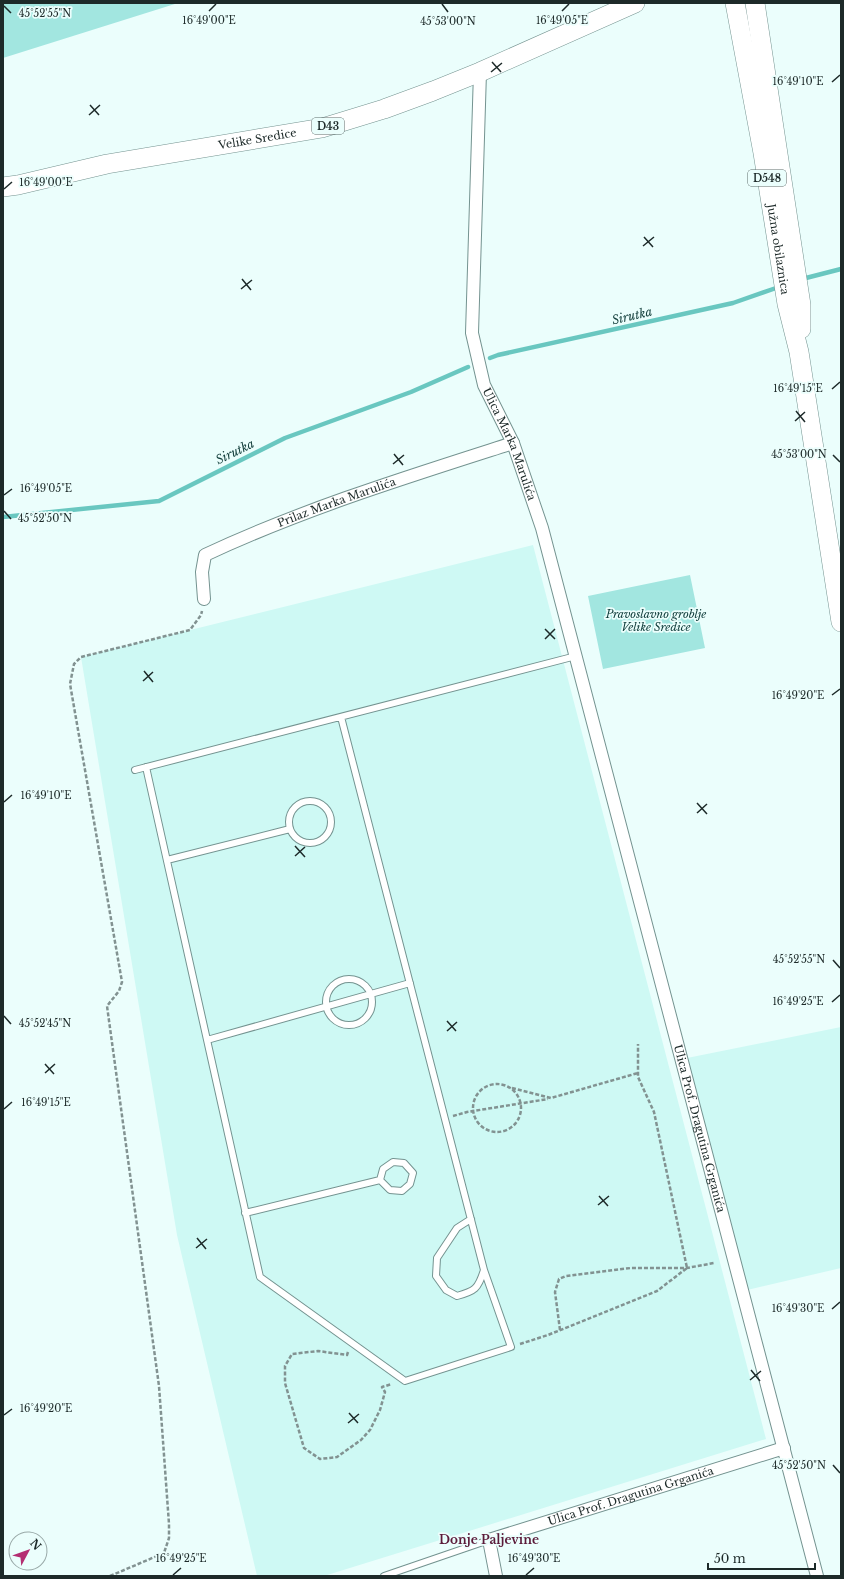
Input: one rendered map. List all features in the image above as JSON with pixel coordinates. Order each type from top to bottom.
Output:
[{"type":"main road","name":"Velike Sredice","points":[[3,187],[18,185],[107,164],[322,128],[384,109],[480,72],[635,3]]},
{"type":"main road","name":"Južna obilaznica","points":[[735,3],[763,153],[787,304],[799,352],[841,622]]},
{"type":"main road","name":"Južna obilaznica","points":[[755,3],[801,304],[799,352]]},
{"type":"street","name":"Ulica Marka Marulića","points":[[480,72],[472,333],[484,385],[513,443],[542,528],[616,808]]},
{"type":"street","name":"Prilaz Marka Marulića","points":[[204,599],[202,572],[205,555],[245,536],[391,482],[513,443]]},
{"type":"street","name":"Ulica Prof. Dragutina Grganića","points":[[616,808],[817,1576]]},
{"type":"street","name":"Ulica Prof. Dragutina Grganića","points":[[489,1540],[784,1448]]},
{"type":"street","points":[[489,1540],[496,1576]]},
{"type":"lane","points":[[135,770],[576,656]]},
{"type":"lane","points":[[146,767],[260,1277],[405,1381],[511,1347],[484,1270],[342,717]]},
{"type":"lane","points":[[306,801],[320,803],[329,813],[331,827],[324,838],[317,842],[304,842],[293,835],[290,828],[288,821],[290,814],[294,808],[306,801]]},
{"type":"lane","points":[[166,860],[290,828]]},
{"type":"lane","points":[[346,978],[362,982],[368,987],[373,1002],[368,1016],[362,1021],[348,1025],[340,1024],[334,1020],[326,1007],[325,999],[332,985],[339,980],[346,978]]},
{"type":"lane","points":[[207,1040],[410,983]]},
{"type":"lane","points":[[393,1162],[404,1163],[413,1173],[410,1184],[402,1191],[390,1190],[380,1180],[383,1169],[393,1162]]},
{"type":"lane","points":[[245,1213],[380,1180]]},
{"type":"lane","points":[[471,1218],[458,1228],[437,1258],[436,1276],[446,1290],[457,1296],[472,1292],[480,1284],[484,1270]]},
{"type":"lane","points":[[384,1576],[489,1540]]},
{"type":"path","points":[[110,1576],[164,1553],[169,1538],[169,1524],[159,1386],[107,1006],[119,991],[122,982],[70,684],[74,664],[81,657],[190,630],[201,615],[204,599]]},
{"type":"path","points":[[638,1044],[638,1077],[654,1112],[687,1268]]},
{"type":"path","points":[[445,1118],[551,1098],[638,1073]]},
{"type":"path","points":[[510,1087],[515,1092],[521,1104],[521,1114],[517,1121],[512,1127],[497,1132],[489,1131],[482,1127],[477,1121],[473,1106],[475,1098],[486,1086],[498,1084],[510,1087],[551,1098]]},
{"type":"path","points":[[560,1330],[555,1292],[559,1279],[566,1276],[631,1268],[687,1268],[714,1262]]},
{"type":"path","points":[[511,1347],[560,1330],[657,1291],[687,1268]]},
{"type":"path","points":[[349,1341],[347,1354],[318,1351],[292,1354],[285,1366],[285,1383],[304,1448],[320,1459],[337,1457],[361,1440],[370,1430],[380,1410],[385,1392],[382,1387],[405,1381]]},
{"type":"shaded area","points":[[533,545],[766,1439],[324,1576],[257,1576],[177,1235],[81,657]]},
{"type":"shaded area","points":[[841,1027],[841,1268],[743,1291],[682,1059]]},
{"type":"green space","points":[[3,3],[178,3],[3,58]]},
{"type":"green space","name":"Pravoslavno groblje Velike Sredice","points":[[690,575],[705,648],[603,669],[588,596]]},
{"type":"waterway","name":"Sirutka","points":[[802,279],[841,269]]},
{"type":"waterway","name":"Sirutka","points":[[490,358],[733,303],[776,288]]},
{"type":"waterway","name":"Sirutka","points":[[3,517],[159,501],[285,438],[411,392],[468,367]]},
{"type":"district","name":"Donje Paljevine","points":[[489,1540]]}]
